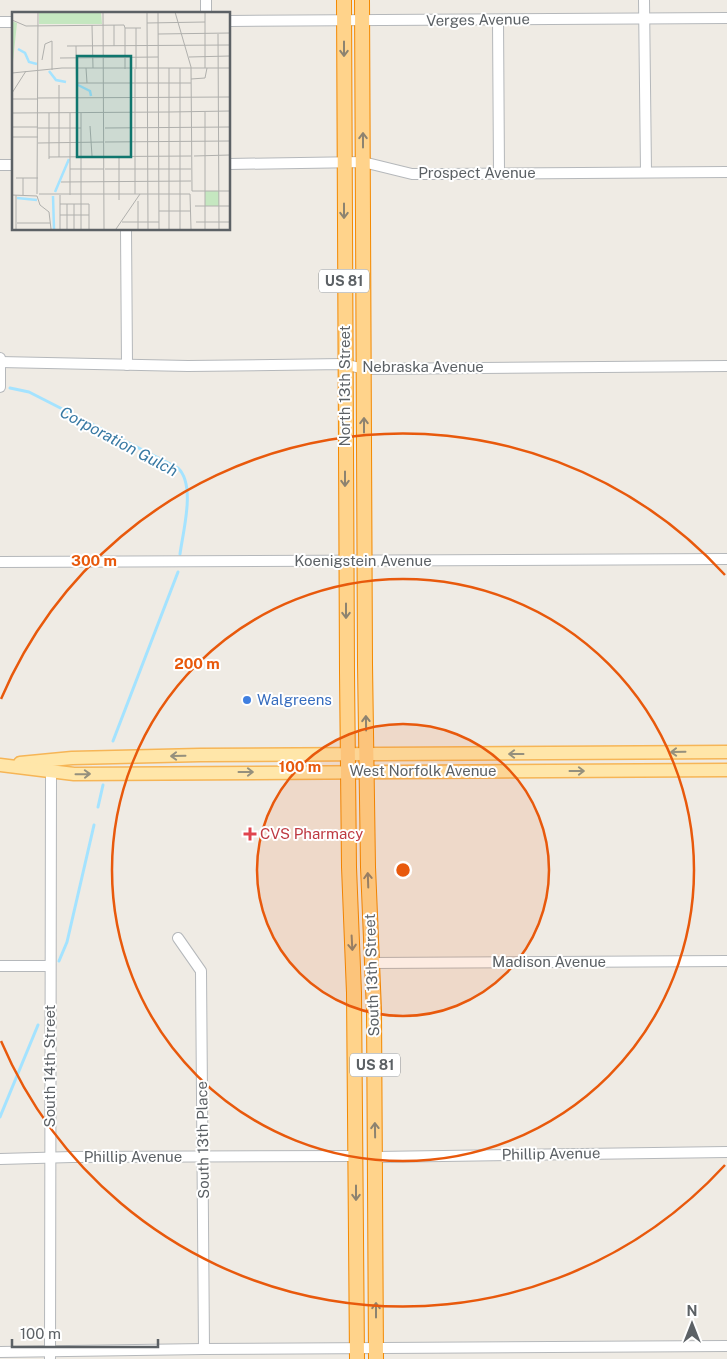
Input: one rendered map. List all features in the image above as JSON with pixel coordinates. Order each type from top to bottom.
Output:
[{"type":"highway","name":"North 13th Street","points":[[344,0],[344,364],[348,772]]},
{"type":"highway","name":"North 13th Street","points":[[362,0],[364,562],[367,772]]},
{"type":"highway","name":"South 13th Street","points":[[348,772],[356,1156],[357,1354]]},
{"type":"highway","name":"South 13th Street","points":[[367,772],[376,1157],[376,1354]]},
{"type":"main road","name":"West Norfolk Avenue","points":[[0,764],[72,758],[727,752]]},
{"type":"main road","name":"West Norfolk Avenue","points":[[0,764],[74,774],[727,770]]},
{"type":"street","points":[[644,0],[646,172]]},
{"type":"street","name":"Verges Avenue","points":[[230,21],[362,22],[727,18]]},
{"type":"street","points":[[498,20],[499,173]]},
{"type":"street","name":"Prospect Avenue","points":[[230,164],[363,162],[412,174],[727,172]]},
{"type":"street","points":[[126,230],[127,365]]},
{"type":"street","points":[[0,358],[0,387]]},
{"type":"street","name":"Nebraska Avenue","points":[[0,362],[127,365],[344,364],[364,369],[727,366]]},
{"type":"street","name":"Koenigstein Avenue","points":[[0,562],[206,560],[364,562],[727,559]]},
{"type":"street","name":"South 14th Street","points":[[50,1356],[51,772]]},
{"type":"street","name":"South 13th Place","points":[[178,938],[201,971],[204,1156],[204,1349]]},
{"type":"street","name":"Madison Avenue","points":[[372,964],[727,961]]},
{"type":"street","points":[[0,966],[50,966]]},
{"type":"street","name":"Phillip Avenue","points":[[376,1157],[727,1152]]},
{"type":"street","name":"Phillip Avenue","points":[[0,1159],[356,1156]]},
{"type":"street","points":[[0,1352],[50,1356],[204,1349],[376,1354],[566,1347],[727,1346]]},
{"type":"street","points":[[566,1347],[566,1359]]},
{"type":"waterway","name":"Corporation Gulch","points":[[10,388],[29,392],[178,468],[186,485],[187,497],[180,554]]},
{"type":"waterway","name":"Corporation Gulch","points":[[113,741],[178,572]]},
{"type":"waterway","name":"Corporation Gulch","points":[[98,807],[103,785]]},
{"type":"waterway","name":"Corporation Gulch","points":[[59,961],[67,942],[94,825]]},
{"type":"waterway","name":"Corporation Gulch","points":[[0,1117],[38,1025]]},
{"type":"place","name":"Walgreens","points":[[247,700]]},
{"type":"place","name":"CVS Pharmacy","points":[[250,834]]}]
